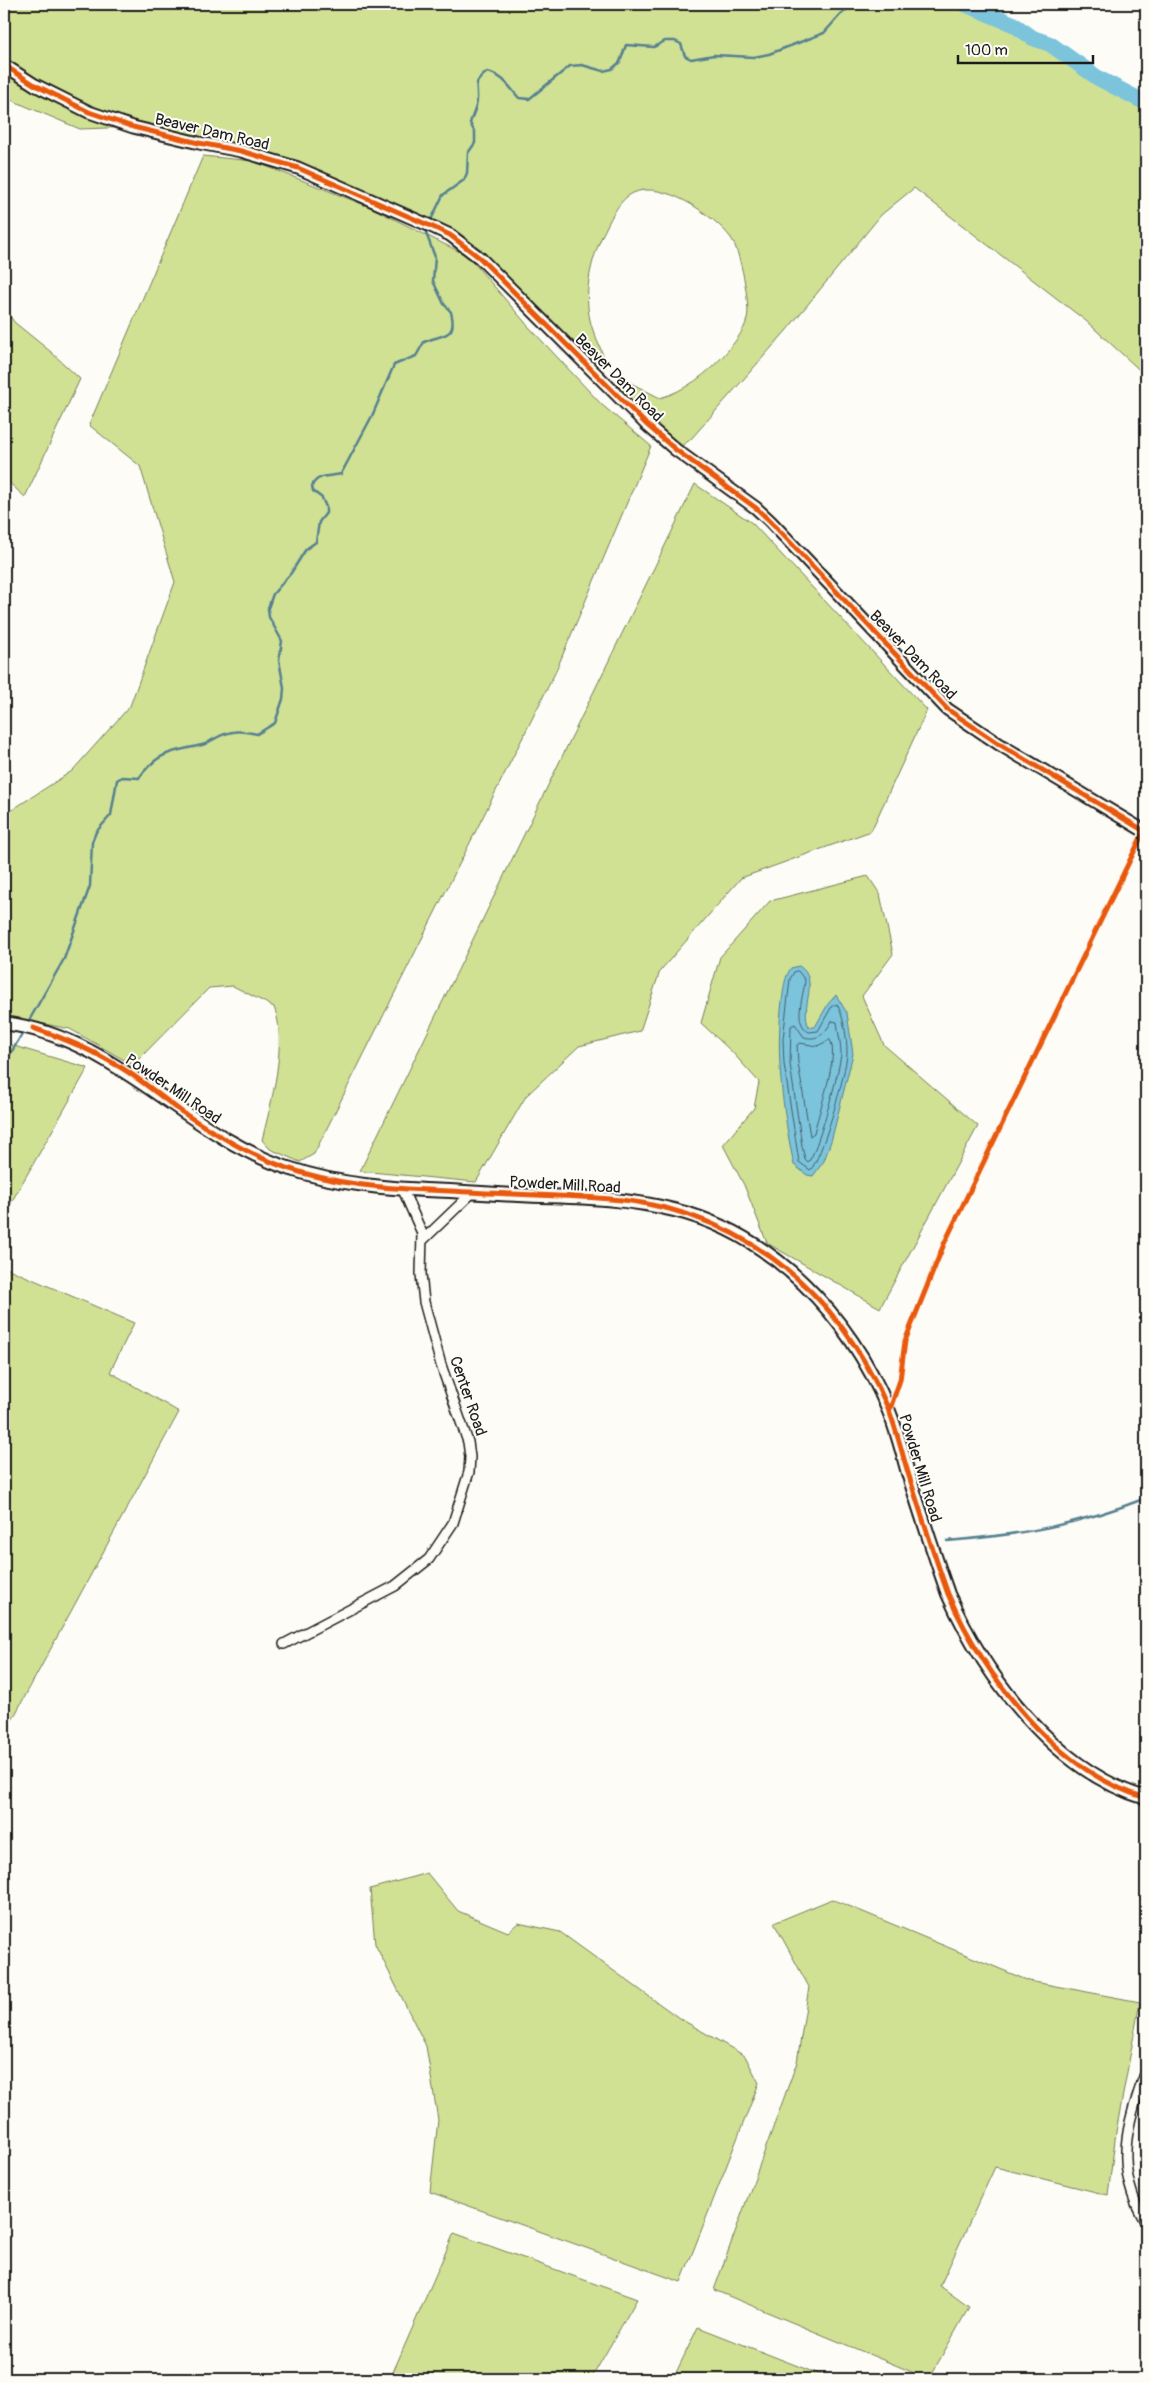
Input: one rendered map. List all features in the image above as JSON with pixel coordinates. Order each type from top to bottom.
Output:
[{"type":"main road","name":"Powder Mill Road","points":[[4,1023],[33,1028],[62,1038],[100,1055],[138,1079],[222,1138],[286,1168],[322,1178],[403,1190],[634,1201],[675,1210],[711,1222],[743,1238],[803,1282],[843,1327],[871,1370],[890,1412],[948,1594],[979,1652],[1016,1703],[1060,1750],[1100,1779],[1123,1791],[1146,1798]]},
{"type":"street","name":"Beaver Dam Road","points":[[4,65],[35,85],[89,112],[133,127],[266,157],[298,168],[450,235],[480,258],[662,439],[756,508],[947,709],[999,744],[1146,832]]},
{"type":"street","name":"Center Road","points":[[284,1644],[395,1586],[414,1572],[429,1559],[448,1534],[461,1499],[470,1457],[468,1442],[429,1324],[421,1274],[423,1240],[403,1190]]},
{"type":"street","points":[[423,1240],[472,1193]]},
{"type":"street","points":[[1146,2071],[1132,2113],[1126,2143],[1130,2183],[1146,2223]]},
{"type":"green space","points":[[4,4],[965,4],[1013,24],[1033,38],[1050,44],[1098,78],[1146,103],[1146,376],[1086,321],[914,188],[881,215],[786,331],[691,439],[676,450],[612,390],[625,380],[660,398],[678,391],[704,374],[718,361],[735,342],[743,329],[748,312],[746,291],[738,254],[731,238],[701,210],[673,195],[645,190],[628,196],[617,208],[601,238],[590,273],[588,309],[591,326],[605,363],[589,367],[450,235],[298,168],[133,127],[80,129],[4,97]]},
{"type":"green space","points":[[203,156],[253,161],[372,208],[468,256],[529,327],[602,405],[651,446],[555,673],[314,1154],[300,1162],[270,1149],[262,1140],[277,1073],[279,1055],[278,1021],[274,1007],[233,986],[209,988],[133,1065],[70,1029],[4,1016],[4,815],[72,771],[130,706],[175,582],[140,466],[89,425]]},
{"type":"green space","points":[[4,307],[14,322],[80,379],[25,497],[4,478]]},
{"type":"green space","points":[[695,484],[752,523],[927,710],[871,831],[741,878],[660,971],[640,1031],[579,1046],[526,1096],[476,1182],[360,1171]]},
{"type":"green space","points":[[868,876],[880,894],[893,954],[862,996],[884,1045],[978,1126],[880,1308],[767,1243],[744,1185],[723,1145],[754,1108],[759,1082],[732,1052],[701,1023],[720,957],[770,901]]},
{"type":"green space","points":[[4,1043],[88,1068],[4,1215]]},
{"type":"green space","points":[[4,1267],[134,1323],[110,1372],[179,1412],[4,1735]]},
{"type":"green space","points":[[427,1873],[458,1911],[508,1932],[518,1923],[560,1932],[679,2018],[745,2056],[759,2083],[681,2282],[430,2192],[438,2120],[426,2046],[375,1944],[370,1889]]},
{"type":"green space","points":[[832,1899],[1029,1981],[1140,2002],[1116,2132],[1108,2195],[995,2167],[940,2286],[969,2307],[929,2379],[714,2290],[797,2062],[809,1987],[774,1923]]},
{"type":"green space","points":[[454,2233],[637,2299],[591,2379],[390,2379]]},
{"type":"green space","points":[[698,2327],[831,2379],[673,2379]]},
{"type":"water","points":[[799,966],[805,972],[808,979],[806,1011],[809,1027],[815,1027],[828,1004],[836,995],[847,1013],[853,1054],[832,1138],[824,1161],[813,1176],[807,1175],[794,1165],[786,1125],[781,1083],[779,1042],[782,1001],[787,976],[791,968]]},
{"type":"waterway","points":[[430,222],[443,195],[464,180],[467,173],[468,153],[475,143],[475,133],[470,123],[477,103],[477,85],[479,79],[487,72],[502,79],[519,98],[529,99],[570,66],[582,65],[603,71],[612,69],[620,62],[626,45],[654,47],[665,41],[675,41],[681,44],[685,56],[691,59],[714,55],[754,57],[769,54],[824,33],[841,14],[854,4]]},
{"type":"waterway","points":[[965,4],[1013,24],[1033,38],[1050,44],[1098,78],[1146,103]]},
{"type":"waterway","points":[[27,1024],[64,959],[90,886],[92,842],[96,832],[111,815],[117,780],[122,777],[139,778],[153,762],[174,751],[204,744],[231,732],[241,731],[257,734],[275,723],[283,699],[284,688],[279,660],[282,641],[269,617],[268,608],[273,594],[291,573],[306,549],[316,542],[319,522],[326,513],[326,507],[322,498],[313,491],[312,486],[317,479],[341,474],[372,416],[394,365],[416,356],[424,342],[447,334],[452,327],[451,312],[444,304],[433,281],[435,257],[426,233],[428,227]]},
{"type":"waterway","points":[[4,1064],[24,1031]]},
{"type":"waterway","points":[[947,1541],[1000,1536],[1072,1522],[1146,1498]]},
{"type":"cycle path","points":[[4,65],[35,85],[89,112],[133,127],[241,151],[298,168],[450,235],[480,258],[646,424],[676,450],[756,508],[770,521],[947,709],[999,744],[1146,832]]},
{"type":"cycle path","points":[[889,1412],[900,1380],[905,1341],[944,1244],[1146,827]]},
{"type":"cycle path","points":[[33,1028],[99,1055],[136,1077],[182,1112],[211,1130],[255,1155],[287,1168],[321,1178],[376,1187],[598,1198],[647,1204],[693,1216],[736,1235],[774,1260],[809,1289],[839,1324],[866,1364],[891,1416],[948,1594],[963,1626],[1003,1688],[1027,1717],[1054,1744],[1082,1767],[1113,1785],[1146,1798]]}]
